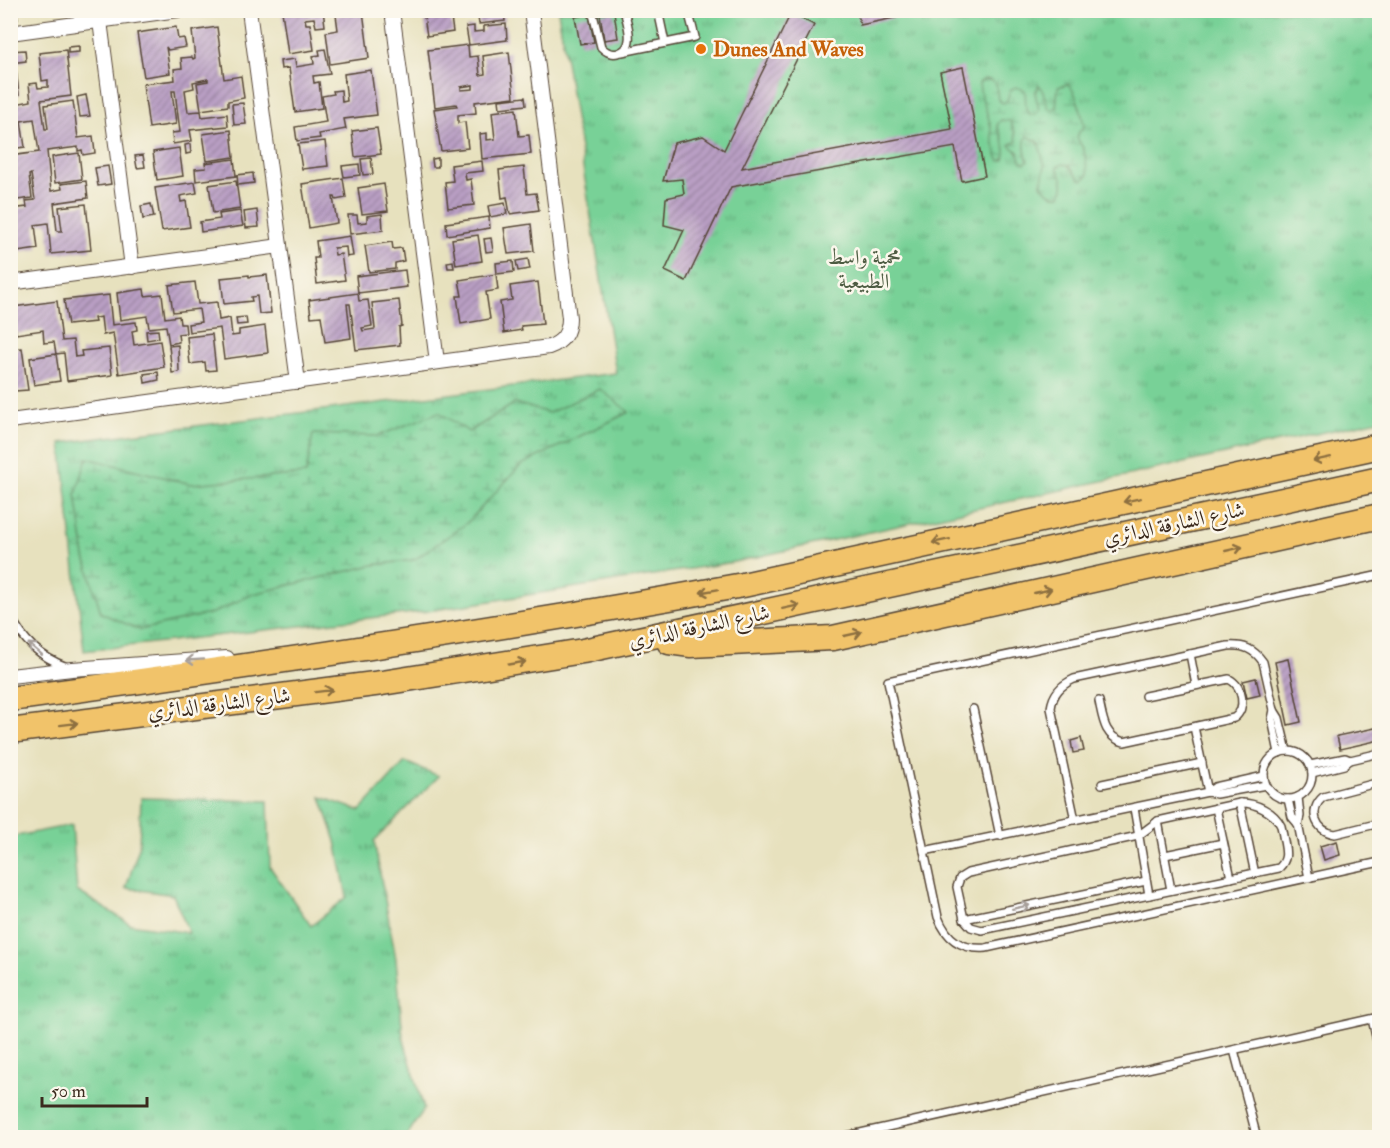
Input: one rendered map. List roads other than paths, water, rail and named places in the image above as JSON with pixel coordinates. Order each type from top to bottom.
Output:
[{"type":"highway","name":"شارع الشارقة الدائري","points":[[10,699],[611,609],[732,587],[1380,446]]},
{"type":"highway","name":"شارع الشارقة الدائري","points":[[10,731],[438,675],[649,638],[1380,479]]},
{"type":"highway","points":[[649,638],[691,645],[833,638],[1380,516]]},
{"type":"street","points":[[10,33],[100,21],[140,13],[178,10]]},
{"type":"street","points":[[249,10],[298,382]]},
{"type":"street","points":[[392,10],[437,362]]},
{"type":"street","points":[[10,421],[549,347],[562,340],[569,326],[531,10]]},
{"type":"street","points":[[100,21],[132,267]]},
{"type":"street","points":[[10,283],[280,246]]},
{"type":"street","points":[[10,676],[233,657],[295,658]]},
{"type":"lane","points":[[592,10],[601,47],[611,54],[695,37],[688,10]]},
{"type":"lane","points":[[622,52],[629,43],[630,37],[624,10]]},
{"type":"lane","points":[[658,10],[665,43]]},
{"type":"lane","points":[[1380,575],[888,681],[942,927],[956,942],[976,949],[1380,862]]},
{"type":"lane","points":[[10,615],[22,636],[36,651],[72,669]]},
{"type":"lane","points":[[1075,820],[1052,715],[1052,700],[1056,693],[1067,682],[1074,679],[1237,645],[1252,650],[1263,662],[1287,751]]},
{"type":"lane","points":[[1190,654],[1196,685]]},
{"type":"lane","points":[[1099,701],[1106,728],[1113,737],[1124,742],[1234,718],[1242,709],[1238,687],[1233,681],[1225,678],[1145,696]]},
{"type":"lane","points":[[973,709],[1000,836]]},
{"type":"lane","points":[[1275,710],[1272,719],[1279,753]]},
{"type":"lane","points":[[1194,727],[1208,792]]},
{"type":"lane","points":[[1287,751],[1300,754],[1310,765],[1312,773],[1308,787],[1298,797],[1288,799],[1275,795],[1266,785],[1264,776],[1268,762],[1279,753],[1287,751]]},
{"type":"lane","points":[[1312,773],[1380,753]]},
{"type":"lane","points":[[1310,765],[1345,758],[1350,760]]},
{"type":"lane","points":[[1102,784],[1202,763]]},
{"type":"lane","points":[[924,851],[1208,792],[1215,787],[1264,776]]},
{"type":"lane","points":[[1380,782],[1323,797],[1318,801],[1314,813],[1318,826],[1335,834],[1380,823]]},
{"type":"lane","points":[[1208,792],[1216,794],[1266,785]]},
{"type":"lane","points":[[1298,797],[1300,816],[1298,824],[1310,878]]},
{"type":"lane","points":[[1288,799],[1292,817],[1298,824]]},
{"type":"lane","points":[[1240,803],[1255,874]]},
{"type":"lane","points":[[1240,803],[1259,806],[1276,819],[1281,826],[1286,854],[1282,865],[1275,870],[981,930],[971,927],[964,919],[957,887],[964,874],[1138,836],[1158,821],[1240,803]]},
{"type":"lane","points":[[1134,808],[1149,896]]},
{"type":"lane","points":[[1216,808],[1231,878]]},
{"type":"lane","points":[[1158,821],[1171,890]]},
{"type":"lane","points":[[1165,855],[1223,843]]},
{"type":"lane","points":[[964,919],[1146,881]]},
{"type":"lane","points":[[1197,885],[1200,901]]},
{"type":"lane","points":[[838,1137],[1376,1018],[1380,1054]]},
{"type":"lane","points":[[1234,1050],[1257,1137]]},
{"type":"place","name":"Dunes And Waves","points":[[701,49]]},
{"type":"park label","name":"محمية واسط الطبيعية","points":[[864,269]]}]
